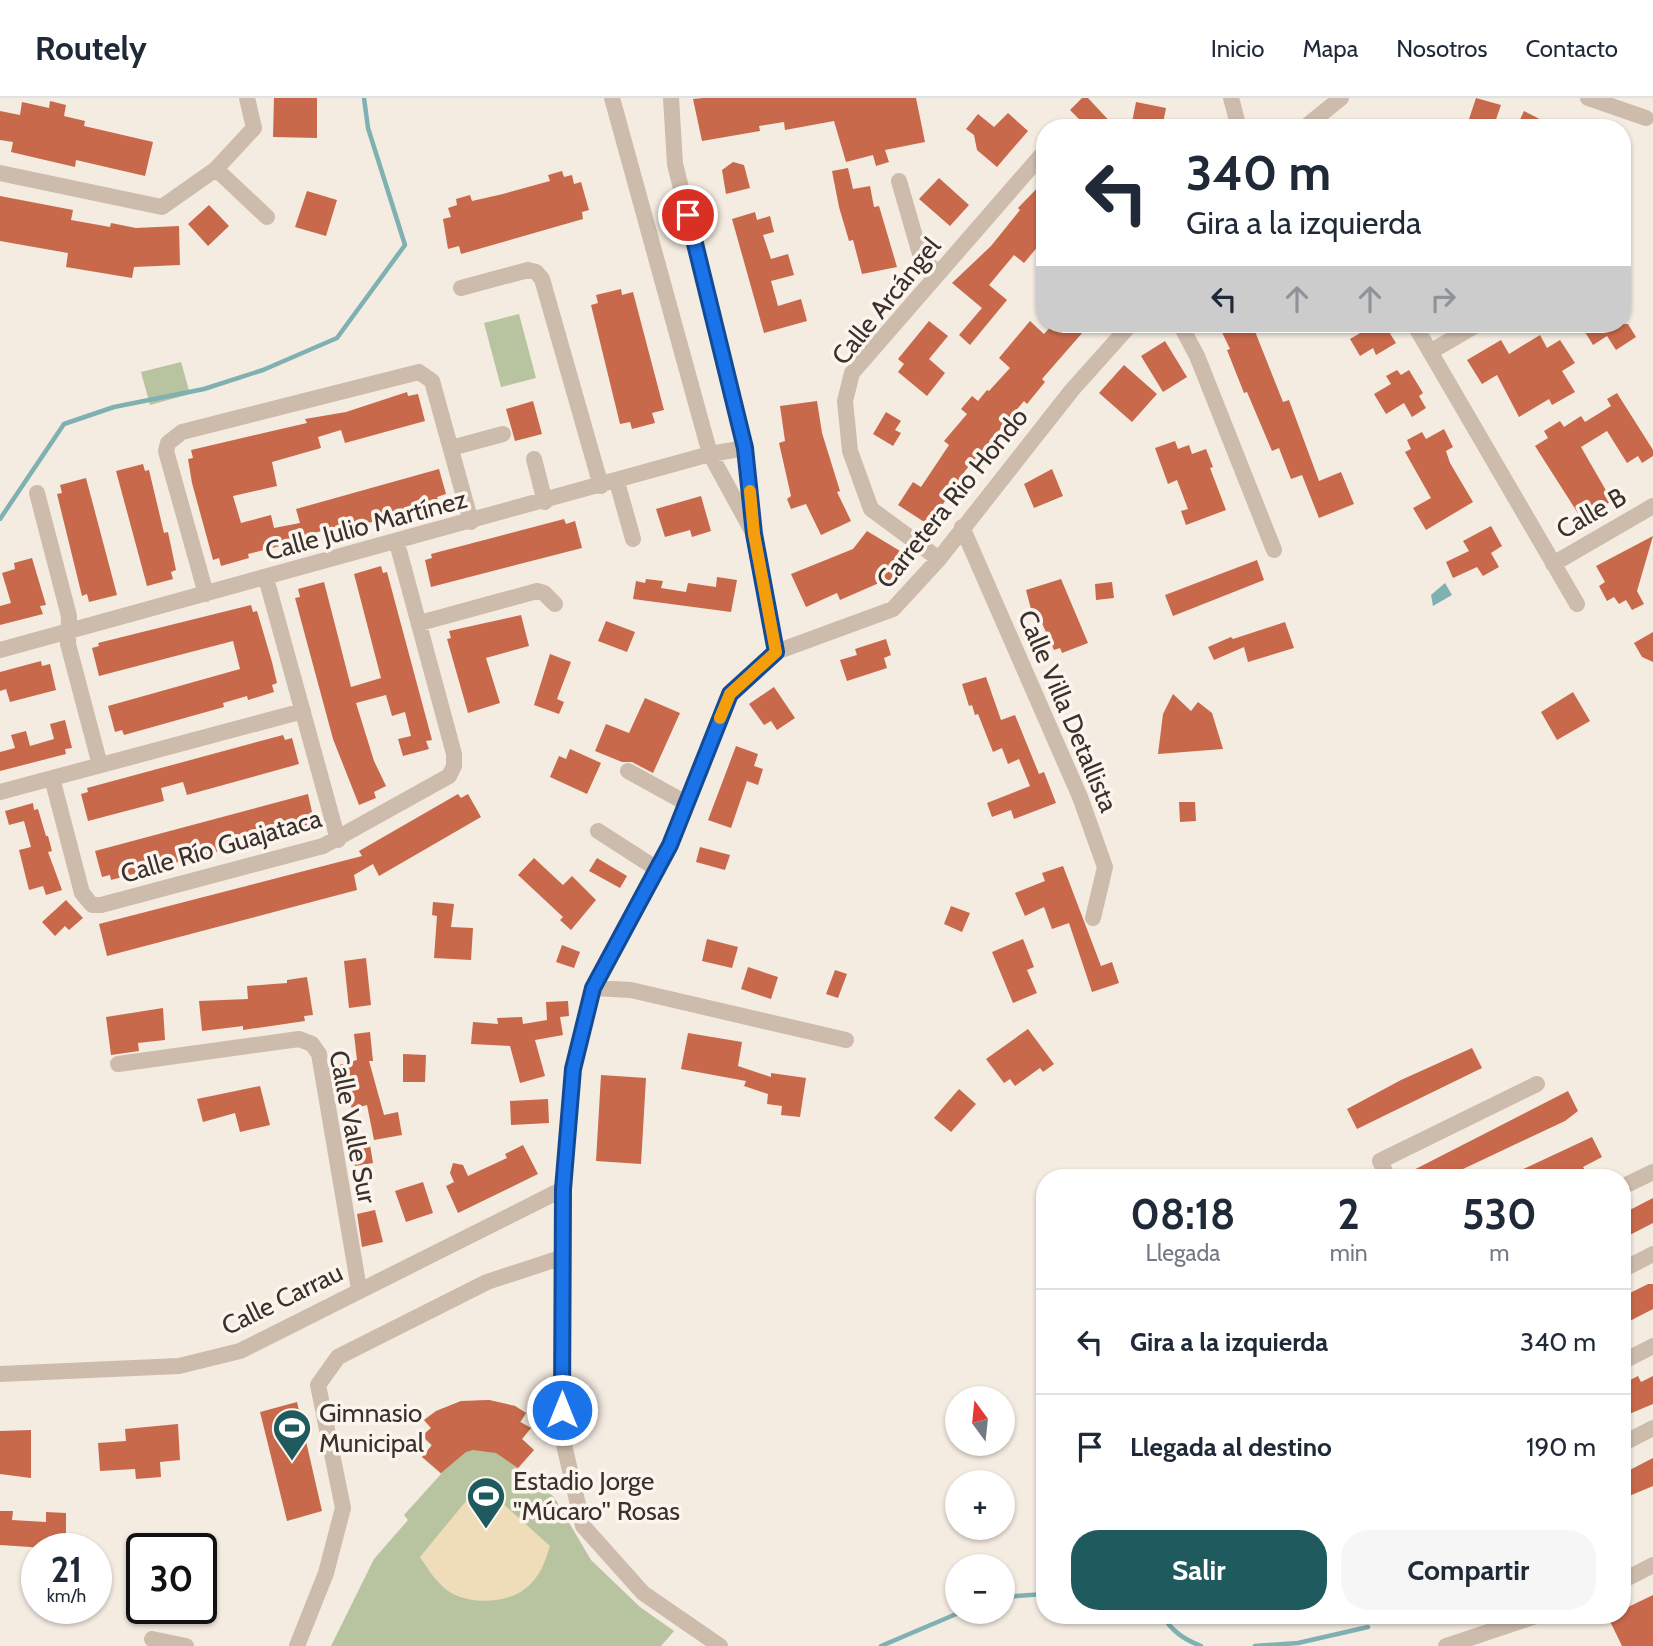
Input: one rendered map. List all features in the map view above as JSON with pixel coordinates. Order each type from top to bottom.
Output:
[{"type":"street","points":[[0,173],[162,207],[216,169],[254,128],[247,98]]},
{"type":"street","points":[[613,98],[710,454],[754,534]]},
{"type":"street","points":[[671,98],[675,164],[745,448],[754,534],[776,652],[730,694],[657,869],[593,988],[573,1069],[563,1189],[562,1436],[583,1526],[643,1593],[720,1646]]},
{"type":"street","points":[[1231,98],[1237,119]]},
{"type":"street","points":[[1315,119],[1341,98]]},
{"type":"street","points":[[1588,98],[1651,121]]},
{"type":"street","name":"Calle Arcángel","points":[[939,559],[871,509],[850,451],[845,401],[852,373],[1036,161]]},
{"type":"street","points":[[216,169],[267,217]]},
{"type":"street","points":[[899,181],[920,254],[937,274]]},
{"type":"street","points":[[460,288],[528,270],[536,272],[541,279],[609,484],[633,539]]},
{"type":"street","name":"Carretera Rio Hondo","points":[[776,652],[893,610],[939,559],[1072,390],[1123,333]]},
{"type":"street","points":[[1185,333],[1198,356],[1274,550]]},
{"type":"street","points":[[1419,333],[1577,604]]},
{"type":"street","points":[[1430,352],[1463,333]]},
{"type":"street","points":[[206,594],[166,451],[168,443],[182,432],[419,372],[432,381],[471,522]]},
{"type":"street","points":[[451,448],[503,434]]},
{"type":"street","name":"Calle Julio Martínez","points":[[0,650],[397,543],[710,454],[745,448]]},
{"type":"street","points":[[534,459],[545,502]]},
{"type":"street","points":[[37,494],[69,616],[67,633],[100,765]]},
{"type":"street","name":"Calle B","points":[[1553,564],[1653,506]]},
{"type":"street","name":"Calle Villa Detallista","points":[[962,527],[1080,797],[1105,867],[1093,918]]},
{"type":"street","name":"Calle Río Guajataca","points":[[52,778],[82,893],[92,905],[338,839],[449,776],[454,766],[454,754],[397,543]]},
{"type":"street","points":[[266,578],[338,839]]},
{"type":"street","points":[[420,623],[537,591],[544,593],[555,604]]},
{"type":"street","points":[[0,792],[303,711]]},
{"type":"street","points":[[628,771],[686,803]]},
{"type":"street","points":[[598,831],[657,869]]},
{"type":"street","points":[[593,988],[631,990],[846,1040]]},
{"type":"street","name":"Calle Valle Sur","points":[[118,1064],[299,1039],[312,1044],[319,1054],[359,1289]]},
{"type":"street","points":[[1384,1169],[1380,1161],[1537,1084]]},
{"type":"street","points":[[1631,1183],[1653,1172]]},
{"type":"street","name":"Calle Carrau","points":[[0,1374],[179,1366],[228,1354],[258,1342],[563,1189]]},
{"type":"street","points":[[1631,1265],[1653,1254]]},
{"type":"street","points":[[297,1646],[326,1573],[343,1508],[318,1385],[338,1357],[487,1282],[563,1257]]},
{"type":"street","points":[[1631,1357],[1653,1346]]},
{"type":"street","points":[[1631,1439],[1653,1428]]},
{"type":"street","points":[[1631,1576],[1653,1565]]},
{"type":"street","points":[[1446,1646],[1512,1624]]},
{"type":"street","points":[[152,1639],[186,1646]]},
{"type":"green space","points":[[519,314],[536,378],[501,387],[484,323]]},
{"type":"green space","points":[[181,362],[190,394],[150,405],[141,372]]},
{"type":"green space","name":"Estadio Jorge ''Múcaro'' Rosas","points":[[489,1400],[515,1406],[526,1413],[521,1422],[531,1428],[522,1439],[534,1450],[518,1468],[554,1497],[591,1560],[640,1607],[674,1631],[661,1646],[331,1646],[374,1559],[408,1520],[404,1515],[441,1474],[422,1457],[432,1446],[422,1436],[431,1428],[424,1420],[455,1404]]},
{"type":"sand","points":[[482,1478],[490,1485],[491,1493],[550,1546],[544,1563],[531,1584],[518,1593],[499,1600],[466,1599],[457,1596],[436,1579],[420,1557],[471,1495],[472,1482]]},
{"type":"water","points":[[1445,583],[1452,595],[1433,606],[1431,595]]},
{"type":"building","points":[[274,98],[317,98],[317,138],[273,137]]},
{"type":"building","points":[[916,98],[925,142],[885,150],[889,162],[876,166],[873,155],[846,162],[834,121],[785,130],[784,122],[759,126],[760,131],[702,141],[693,99]]},
{"type":"building","points":[[1082,98],[1088,98],[1108,119],[1079,119],[1070,110]]},
{"type":"building","points":[[1476,98],[1501,105],[1496,119],[1469,119]]},
{"type":"building","points":[[50,101],[66,105],[64,116],[85,121],[84,126],[153,142],[145,176],[76,160],[75,167],[11,152],[13,142],[0,140],[0,111],[20,115],[22,102],[49,108]]},
{"type":"building","points":[[1136,102],[1166,108],[1164,119],[1133,119]]},
{"type":"building","points":[[1524,111],[1540,119],[1520,119]]},
{"type":"building","points":[[1008,113],[1028,131],[997,167],[977,150],[974,135],[966,129],[978,114],[994,127]]},
{"type":"building","points":[[733,162],[744,165],[750,188],[726,194],[722,170]]},
{"type":"building","points":[[848,168],[853,189],[870,186],[874,207],[879,206],[897,267],[862,274],[853,240],[849,241],[839,207],[832,171]]},
{"type":"building","points":[[562,171],[564,177],[572,175],[574,184],[581,182],[589,210],[582,212],[583,219],[461,254],[459,246],[448,249],[443,219],[451,217],[448,208],[457,205],[456,199],[470,195],[472,201],[503,194],[550,181],[548,175]]},
{"type":"building","points":[[939,178],[969,205],[950,226],[919,199]]},
{"type":"building","points":[[1036,189],[1036,249],[1024,263],[1014,255],[989,285],[1007,300],[970,345],[959,335],[982,308],[952,283],[991,246],[1020,210],[1018,208]]},
{"type":"building","points":[[307,191],[337,200],[326,236],[295,227]]},
{"type":"building","points":[[0,196],[73,210],[71,220],[110,227],[111,223],[136,228],[179,226],[180,265],[134,267],[132,278],[66,267],[68,253],[0,241]]},
{"type":"building","points":[[209,205],[229,226],[208,246],[188,224]]},
{"type":"building","points":[[755,212],[757,220],[770,216],[774,232],[763,235],[771,259],[788,254],[794,275],[771,281],[778,306],[801,299],[807,321],[764,333],[732,219]]},
{"type":"building","points":[[621,289],[622,295],[633,292],[664,410],[652,413],[655,423],[632,429],[630,422],[620,424],[591,305],[598,303],[596,295]]},
{"type":"building","points":[[929,321],[948,336],[929,359],[945,373],[927,396],[898,372],[904,364],[898,359]]},
{"type":"building","points":[[1030,321],[1036,327],[1036,333],[1082,333],[1042,379],[1045,382],[1027,404],[1024,401],[965,471],[929,525],[898,505],[913,482],[921,487],[949,445],[944,441],[967,414],[961,409],[972,396],[978,401],[1010,368],[999,358]]},
{"type":"building","points":[[1631,329],[1636,337],[1616,350],[1607,336],[1593,345],[1586,333],[1631,333]]},
{"type":"building","points":[[1222,333],[1256,333],[1283,402],[1289,400],[1319,481],[1341,472],[1354,504],[1319,518],[1302,475],[1291,479],[1279,448],[1272,451],[1247,392],[1244,393],[1227,350],[1230,349]]},
{"type":"building","points":[[1360,333],[1390,333],[1396,343],[1376,355],[1373,348],[1360,356],[1350,339]]},
{"type":"building","points":[[1540,335],[1547,348],[1560,340],[1575,363],[1562,371],[1575,392],[1552,405],[1549,399],[1519,417],[1497,375],[1482,384],[1467,360],[1501,340],[1509,354]]},
{"type":"building","points":[[1165,341],[1187,377],[1163,392],[1141,356]]},
{"type":"building","points":[[1124,365],[1157,394],[1132,422],[1099,393]]},
{"type":"building","points":[[1397,370],[1401,375],[1409,370],[1423,393],[1419,396],[1426,408],[1412,417],[1404,403],[1386,414],[1374,394],[1391,384],[1386,376]]},
{"type":"building","points":[[407,392],[408,396],[418,394],[425,421],[345,443],[341,430],[318,437],[321,448],[272,462],[277,486],[233,496],[241,523],[271,515],[274,528],[300,523],[296,509],[439,469],[446,494],[437,497],[439,502],[381,514],[374,517],[375,521],[336,532],[335,527],[311,534],[312,538],[248,554],[249,558],[221,566],[219,558],[213,560],[192,483],[188,459],[193,458],[191,450],[307,423],[305,419],[346,412]]},
{"type":"building","points":[[1617,393],[1653,450],[1653,456],[1642,463],[1638,456],[1627,463],[1607,431],[1581,447],[1612,501],[1581,518],[1535,446],[1548,438],[1544,431],[1560,421],[1564,427],[1581,416],[1585,422],[1611,406],[1607,399]]},
{"type":"building","points":[[533,401],[542,434],[515,441],[506,409]]},
{"type":"building","points":[[817,401],[822,433],[840,491],[837,492],[851,521],[821,535],[806,504],[791,509],[787,499],[791,496],[779,443],[785,441],[780,406]]},
{"type":"building","points":[[886,412],[901,421],[895,430],[901,433],[893,446],[873,434]]},
{"type":"building","points":[[1444,429],[1453,447],[1446,451],[1450,463],[1473,502],[1426,530],[1413,508],[1431,498],[1405,452],[1411,449],[1407,440],[1422,432],[1426,439]]},
{"type":"building","points":[[1175,441],[1178,449],[1189,445],[1192,454],[1206,449],[1213,467],[1210,468],[1226,510],[1186,525],[1181,511],[1188,509],[1177,480],[1168,484],[1155,448]]},
{"type":"building","points":[[143,464],[145,471],[149,470],[164,533],[168,532],[176,570],[171,572],[173,579],[147,586],[116,471]]},
{"type":"building","points":[[1052,469],[1063,496],[1034,508],[1024,484]]},
{"type":"building","points":[[86,478],[117,595],[89,602],[87,594],[82,596],[57,494],[62,493],[60,485]]},
{"type":"building","points":[[701,496],[711,531],[692,537],[690,530],[665,537],[656,509]]},
{"type":"building","points":[[564,519],[566,524],[575,521],[582,548],[431,587],[425,560],[432,558],[431,554]]},
{"type":"building","points":[[1491,526],[1502,546],[1491,553],[1499,567],[1483,576],[1477,567],[1453,578],[1446,562],[1469,551],[1463,541]]},
{"type":"building","points":[[867,531],[910,557],[887,589],[879,583],[840,600],[837,593],[806,607],[791,574],[853,549]]},
{"type":"building","points":[[1653,536],[1637,591],[1644,604],[1632,610],[1626,600],[1619,604],[1614,597],[1607,601],[1599,586],[1605,582],[1596,566]]},
{"type":"building","points":[[32,558],[46,605],[40,606],[43,614],[0,625],[0,606],[11,603],[2,573],[15,569],[14,563]]},
{"type":"building","points":[[1257,560],[1264,580],[1173,616],[1165,595]]},
{"type":"building","points":[[381,566],[383,573],[387,572],[432,740],[426,741],[429,749],[403,756],[398,739],[411,736],[405,712],[392,716],[386,695],[356,703],[374,761],[386,786],[374,792],[376,798],[359,805],[333,739],[295,598],[300,597],[298,589],[324,582],[351,687],[381,678],[354,574]]},
{"type":"building","points":[[717,577],[737,580],[731,612],[633,599],[636,581],[663,581],[661,588],[686,592],[688,583],[716,587]]},
{"type":"building","points":[[1061,579],[1088,643],[1062,653],[1060,648],[1054,650],[1041,621],[1035,612],[1032,613],[1026,590]]},
{"type":"building","points":[[1112,582],[1114,598],[1096,600],[1095,584]]},
{"type":"building","points":[[251,605],[253,612],[257,611],[272,662],[277,683],[272,685],[274,692],[248,700],[247,696],[223,703],[224,707],[124,735],[122,730],[115,732],[108,706],[240,669],[233,641],[99,676],[92,648],[99,646],[98,643]]},
{"type":"building","points":[[521,615],[529,646],[486,658],[500,703],[468,713],[447,639],[451,638],[449,631]]},
{"type":"building","points":[[606,621],[635,632],[627,652],[598,641]]},
{"type":"building","points":[[1285,622],[1294,648],[1248,662],[1244,647],[1214,660],[1208,647],[1231,637],[1233,639]]},
{"type":"building","points":[[1653,632],[1653,662],[1642,657],[1634,643]]},
{"type":"building","points":[[886,639],[891,655],[884,658],[887,668],[847,681],[840,660],[857,655],[855,649]]},
{"type":"building","points":[[550,654],[571,662],[557,699],[564,702],[559,714],[534,705]]},
{"type":"building","points":[[41,661],[42,666],[50,664],[56,690],[10,702],[6,689],[0,691],[0,672]]},
{"type":"building","points":[[986,677],[1001,720],[1015,715],[1039,774],[1044,772],[1056,803],[1014,819],[1011,810],[992,817],[987,803],[1030,786],[1019,759],[1008,764],[1002,748],[993,752],[978,714],[975,715],[972,705],[969,706],[962,684]]},
{"type":"building","points":[[774,687],[795,718],[777,730],[771,721],[764,725],[749,704]]},
{"type":"building","points":[[1573,692],[1590,721],[1557,740],[1541,712]]},
{"type":"building","points":[[1173,694],[1191,711],[1198,702],[1212,713],[1223,749],[1158,754],[1163,714]]},
{"type":"building","points":[[645,698],[680,713],[653,773],[632,762],[622,762],[595,751],[606,724],[629,733]]},
{"type":"building","points":[[65,720],[72,748],[65,749],[66,754],[0,771],[0,752],[15,748],[11,735],[26,731],[30,746],[54,739],[50,724]]},
{"type":"building","points":[[283,735],[285,740],[292,738],[299,764],[187,795],[183,782],[161,788],[164,801],[88,821],[81,794],[88,792],[87,788]]},
{"type":"building","points":[[736,746],[758,754],[754,766],[763,769],[758,785],[747,781],[731,828],[708,820]]},
{"type":"building","points":[[570,749],[601,763],[587,794],[550,777],[559,756],[566,759]]},
{"type":"building","points":[[308,794],[314,821],[307,823],[308,827],[111,880],[110,875],[102,877],[95,851]]},
{"type":"building","points":[[458,794],[461,798],[468,794],[481,817],[379,876],[373,864],[354,875],[357,890],[107,956],[99,924],[362,856],[359,851]]},
{"type":"building","points":[[1179,802],[1195,802],[1196,821],[1180,822]]},
{"type":"building","points":[[33,803],[48,836],[52,851],[48,852],[62,890],[46,895],[43,886],[29,890],[19,850],[31,847],[24,821],[9,825],[5,811]]},
{"type":"building","points":[[700,847],[730,855],[725,870],[696,862]]},
{"type":"building","points":[[534,858],[563,885],[572,876],[596,900],[571,930],[560,920],[563,917],[518,875]]},
{"type":"building","points":[[597,858],[627,876],[620,888],[589,871]]},
{"type":"building","points":[[1063,866],[1101,966],[1112,962],[1119,983],[1092,992],[1069,923],[1052,929],[1044,907],[1025,916],[1015,893],[1045,881],[1042,873]]},
{"type":"building","points":[[66,900],[83,918],[69,930],[65,926],[55,936],[42,922]]},
{"type":"building","points":[[433,902],[454,904],[451,927],[473,928],[471,960],[434,958],[437,916],[432,915]]},
{"type":"building","points":[[951,906],[970,913],[962,932],[944,924]]},
{"type":"building","points":[[707,939],[738,947],[732,968],[702,961]]},
{"type":"building","points":[[1023,939],[1034,967],[1027,970],[1037,993],[1013,1003],[992,952]]},
{"type":"building","points":[[562,945],[580,952],[574,968],[556,962]]},
{"type":"building","points":[[366,958],[371,1005],[349,1008],[344,961]]},
{"type":"building","points":[[748,967],[778,977],[771,999],[741,989]]},
{"type":"building","points":[[835,970],[847,974],[838,998],[826,994]]},
{"type":"building","points":[[307,977],[313,1015],[304,1016],[305,1021],[243,1030],[243,1026],[202,1031],[199,1001],[248,999],[247,986],[287,983],[287,980]]},
{"type":"building","points":[[568,1001],[569,1016],[560,1017],[563,1035],[535,1040],[545,1076],[520,1083],[510,1046],[471,1044],[473,1022],[498,1024],[497,1018],[522,1017],[523,1024],[547,1020],[546,1002]]},
{"type":"building","points":[[163,1008],[165,1040],[138,1043],[139,1051],[111,1055],[106,1017]]},
{"type":"building","points":[[1028,1029],[1054,1064],[1043,1072],[1040,1068],[1015,1086],[1010,1079],[1004,1083],[986,1059]]},
{"type":"building","points":[[370,1032],[373,1061],[369,1061],[384,1115],[398,1112],[402,1135],[374,1140],[367,1105],[352,1109],[343,1078],[334,1080],[332,1067],[357,1060],[354,1034]]},
{"type":"building","points":[[688,1033],[742,1042],[738,1066],[771,1077],[771,1073],[806,1078],[800,1117],[781,1115],[782,1106],[767,1104],[768,1094],[744,1086],[746,1081],[681,1069]]},
{"type":"building","points":[[1472,1048],[1482,1068],[1357,1129],[1347,1109],[1401,1080]]},
{"type":"building","points":[[403,1054],[426,1055],[425,1082],[403,1082]]},
{"type":"building","points":[[601,1075],[646,1078],[641,1164],[596,1161]]},
{"type":"building","points":[[260,1086],[270,1125],[240,1132],[235,1113],[203,1122],[197,1099]]},
{"type":"building","points":[[959,1089],[976,1104],[951,1132],[934,1118]]},
{"type":"building","points":[[1568,1091],[1578,1111],[1565,1121],[1463,1169],[1416,1169]]},
{"type":"building","points":[[548,1099],[549,1123],[511,1125],[510,1101]]},
{"type":"building","points":[[1592,1137],[1602,1157],[1583,1167],[1584,1169],[1523,1169]]},
{"type":"building","points":[[369,1139],[373,1163],[355,1166],[351,1142]]},
{"type":"building","points":[[523,1145],[538,1174],[458,1213],[446,1186],[454,1182],[450,1173],[453,1163],[463,1165],[468,1176],[507,1158],[505,1154]]},
{"type":"building","points":[[423,1182],[433,1213],[406,1222],[395,1191]]},
{"type":"building","points":[[1653,1198],[1653,1223],[1631,1234],[1631,1209]]},
{"type":"building","points":[[375,1210],[383,1242],[362,1247],[357,1214]]},
{"type":"building","points":[[1653,1284],[1653,1309],[1631,1320],[1631,1292]]},
{"type":"building","points":[[1638,1376],[1641,1382],[1653,1376],[1653,1404],[1631,1413],[1631,1380]]},
{"type":"building","points":[[489,1400],[515,1406],[526,1413],[520,1422],[531,1428],[522,1439],[534,1450],[518,1468],[496,1453],[473,1450],[466,1452],[441,1473],[422,1457],[432,1445],[422,1436],[431,1428],[424,1420],[436,1411],[461,1401]]},
{"type":"building","name":"Gimnasio Municipal","points":[[297,1402],[322,1511],[287,1521],[260,1412]]},
{"type":"building","points":[[178,1424],[180,1460],[160,1462],[161,1477],[136,1479],[135,1469],[100,1471],[98,1443],[126,1441],[125,1429]]},
{"type":"building","points":[[31,1430],[31,1478],[0,1474],[0,1431]]},
{"type":"building","points":[[1653,1458],[1653,1486],[1631,1495],[1631,1469]]},
{"type":"building","points":[[0,1511],[13,1511],[12,1520],[46,1522],[46,1512],[66,1513],[66,1533],[21,1533],[21,1546],[0,1545]]},
{"type":"building","points":[[1653,1595],[1653,1646],[1622,1646],[1611,1624],[1631,1624],[1631,1606]]},
{"type":"waterway","points":[[0,519],[64,424],[114,407],[204,389],[263,370],[337,338],[405,245],[368,128],[364,98]]},
{"type":"waterway","points":[[1015,1596],[1036,1595]]},
{"type":"waterway","points":[[881,1646],[945,1619]]},
{"type":"waterway","points":[[1169,1624],[1178,1634],[1201,1646]]},
{"type":"waterway","points":[[1255,1646],[1298,1643],[1368,1627]]},
{"type":"slow traffic","points":[[720,718],[730,694],[776,652],[754,534],[750,491]]},
{"type":"place","name":"Gimnasio Municipal","points":[[292,1462]]},
{"type":"place","name":"Estadio Jorge ''Múcaro'' Rosas","points":[[486,1530]]},
{"type":"route","points":[[562,1410],[563,1189],[573,1069],[593,988],[670,845],[730,694],[776,652],[754,534],[745,448],[688,215]]}]
